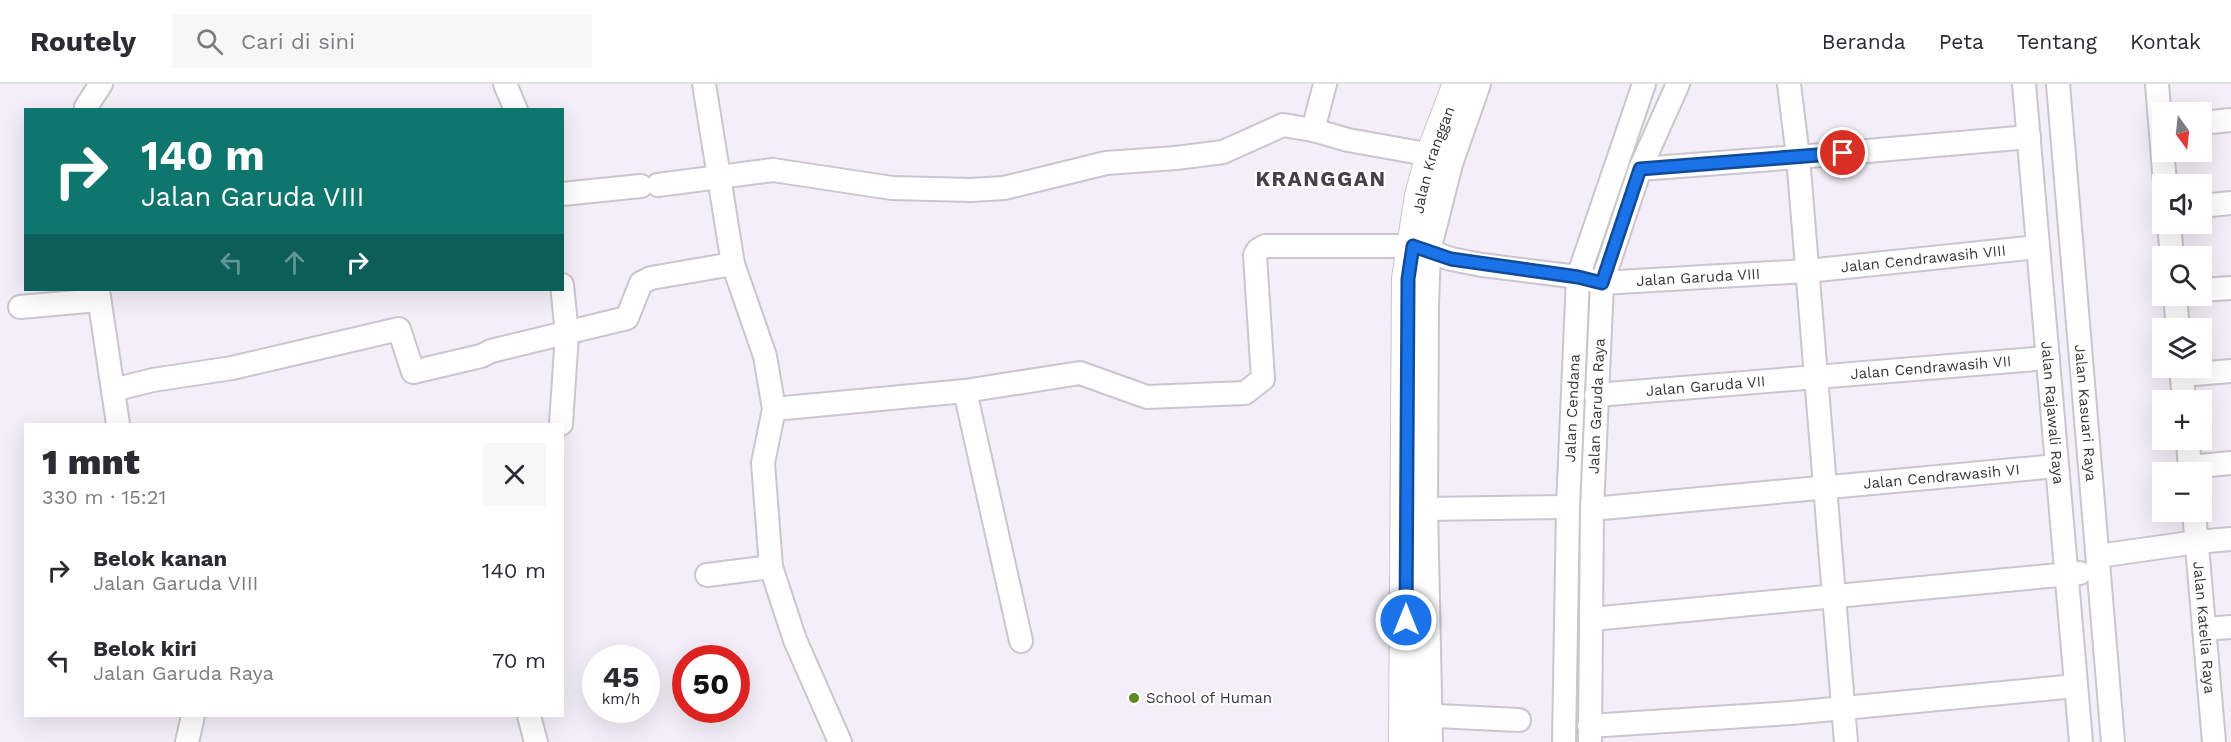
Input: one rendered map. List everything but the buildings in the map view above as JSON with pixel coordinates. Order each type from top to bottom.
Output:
[{"type":"main road","name":"Jalan Kranggan","points":[[1414,724],[1408,279],[1421,248],[1421,196],[1432,155],[1459,84]]},
{"type":"street","points":[[84,84],[86,108]]},
{"type":"street","points":[[86,108],[101,84]]},
{"type":"street","points":[[505,84],[515,108]]},
{"type":"street","points":[[704,84],[733,264],[765,356],[774,409],[763,463],[771,567],[795,640],[840,742]]},
{"type":"street","points":[[1313,130],[1325,84]]},
{"type":"street","points":[[1431,742],[1414,724],[1426,510],[1427,305],[1421,248],[1479,84]]},
{"type":"street","name":"Jalan Cendana","points":[[1564,742],[1568,507],[1578,277],[1644,84]]},
{"type":"street","name":"Jalan Garuda Raya","points":[[1590,734],[1592,509],[1602,283],[1640,169],[1677,84]]},
{"type":"street","points":[[1789,84],[1798,157],[1846,742]]},
{"type":"street","name":"Jalan Rajawali Raya","points":[[2024,84],[2081,742]]},
{"type":"street","name":"Jalan Kasuari Raya","points":[[2058,84],[2113,742]]},
{"type":"street","points":[[2157,84],[2159,102]]},
{"type":"street","points":[[2212,122],[2231,120]]},
{"type":"street","points":[[564,194],[720,178],[773,170],[892,188],[971,190],[1004,188],[1106,163],[1223,152],[1283,125],[1313,130],[1348,140],[1432,155]]},
{"type":"street","points":[[1640,169],[2029,137]]},
{"type":"street","points":[[2212,205],[2231,204]]},
{"type":"street","name":"Jalan Garuda VIII","points":[[965,391],[1080,374],[1146,397],[1245,393],[1263,379],[1255,255],[1265,246],[1421,248],[1451,259],[1482,265],[1578,277],[1602,283],[1807,271]]},
{"type":"street","name":"Jalan Cendrawasih VIII","points":[[1807,271],[2038,247]]},
{"type":"street","points":[[113,390],[153,380],[232,368],[399,329],[413,372],[627,318],[641,283],[651,278],[733,264]]},
{"type":"street","points":[[2212,289],[2231,288]]},
{"type":"street","points":[[561,423],[567,334],[563,291]]},
{"type":"street","points":[[20,307],[99,295],[118,423]]},
{"type":"street","name":"Jalan Cendrawasih VII","points":[[1815,377],[2048,358]]},
{"type":"street","points":[[2212,371],[2231,371]]},
{"type":"street","name":"Jalan Garuda VII","points":[[1596,394],[1815,377]]},
{"type":"street","points":[[774,409],[965,391],[1021,641]]},
{"type":"street","points":[[2212,466],[2231,463]]},
{"type":"street","name":"Jalan Cendrawasih VI","points":[[1592,509],[2057,466]]},
{"type":"street","points":[[1426,510],[1568,507]]},
{"type":"street","name":"Jalan Katelia Raya","points":[[2195,522],[2204,629],[2221,714],[2214,742]]},
{"type":"street","points":[[1592,619],[2067,576],[2099,563],[2197,542],[2231,539]]},
{"type":"street","points":[[707,575],[771,567]]},
{"type":"street","points":[[2204,629],[2231,627]]},
{"type":"street","points":[[1590,734],[1843,707],[2076,686]]},
{"type":"street","points":[[187,742],[193,717]]},
{"type":"street","points":[[529,717],[536,742]]},
{"type":"street","points":[[1414,724],[1519,720]]},
{"type":"place","name":"School of Human","points":[[1134,698]]},
{"type":"district","name":"KRANGGAN","points":[[1321,178]]},
{"type":"route","points":[[1406,620],[1408,279],[1413,246],[1451,259],[1578,277],[1602,283],[1640,169],[1843,153]]}]
